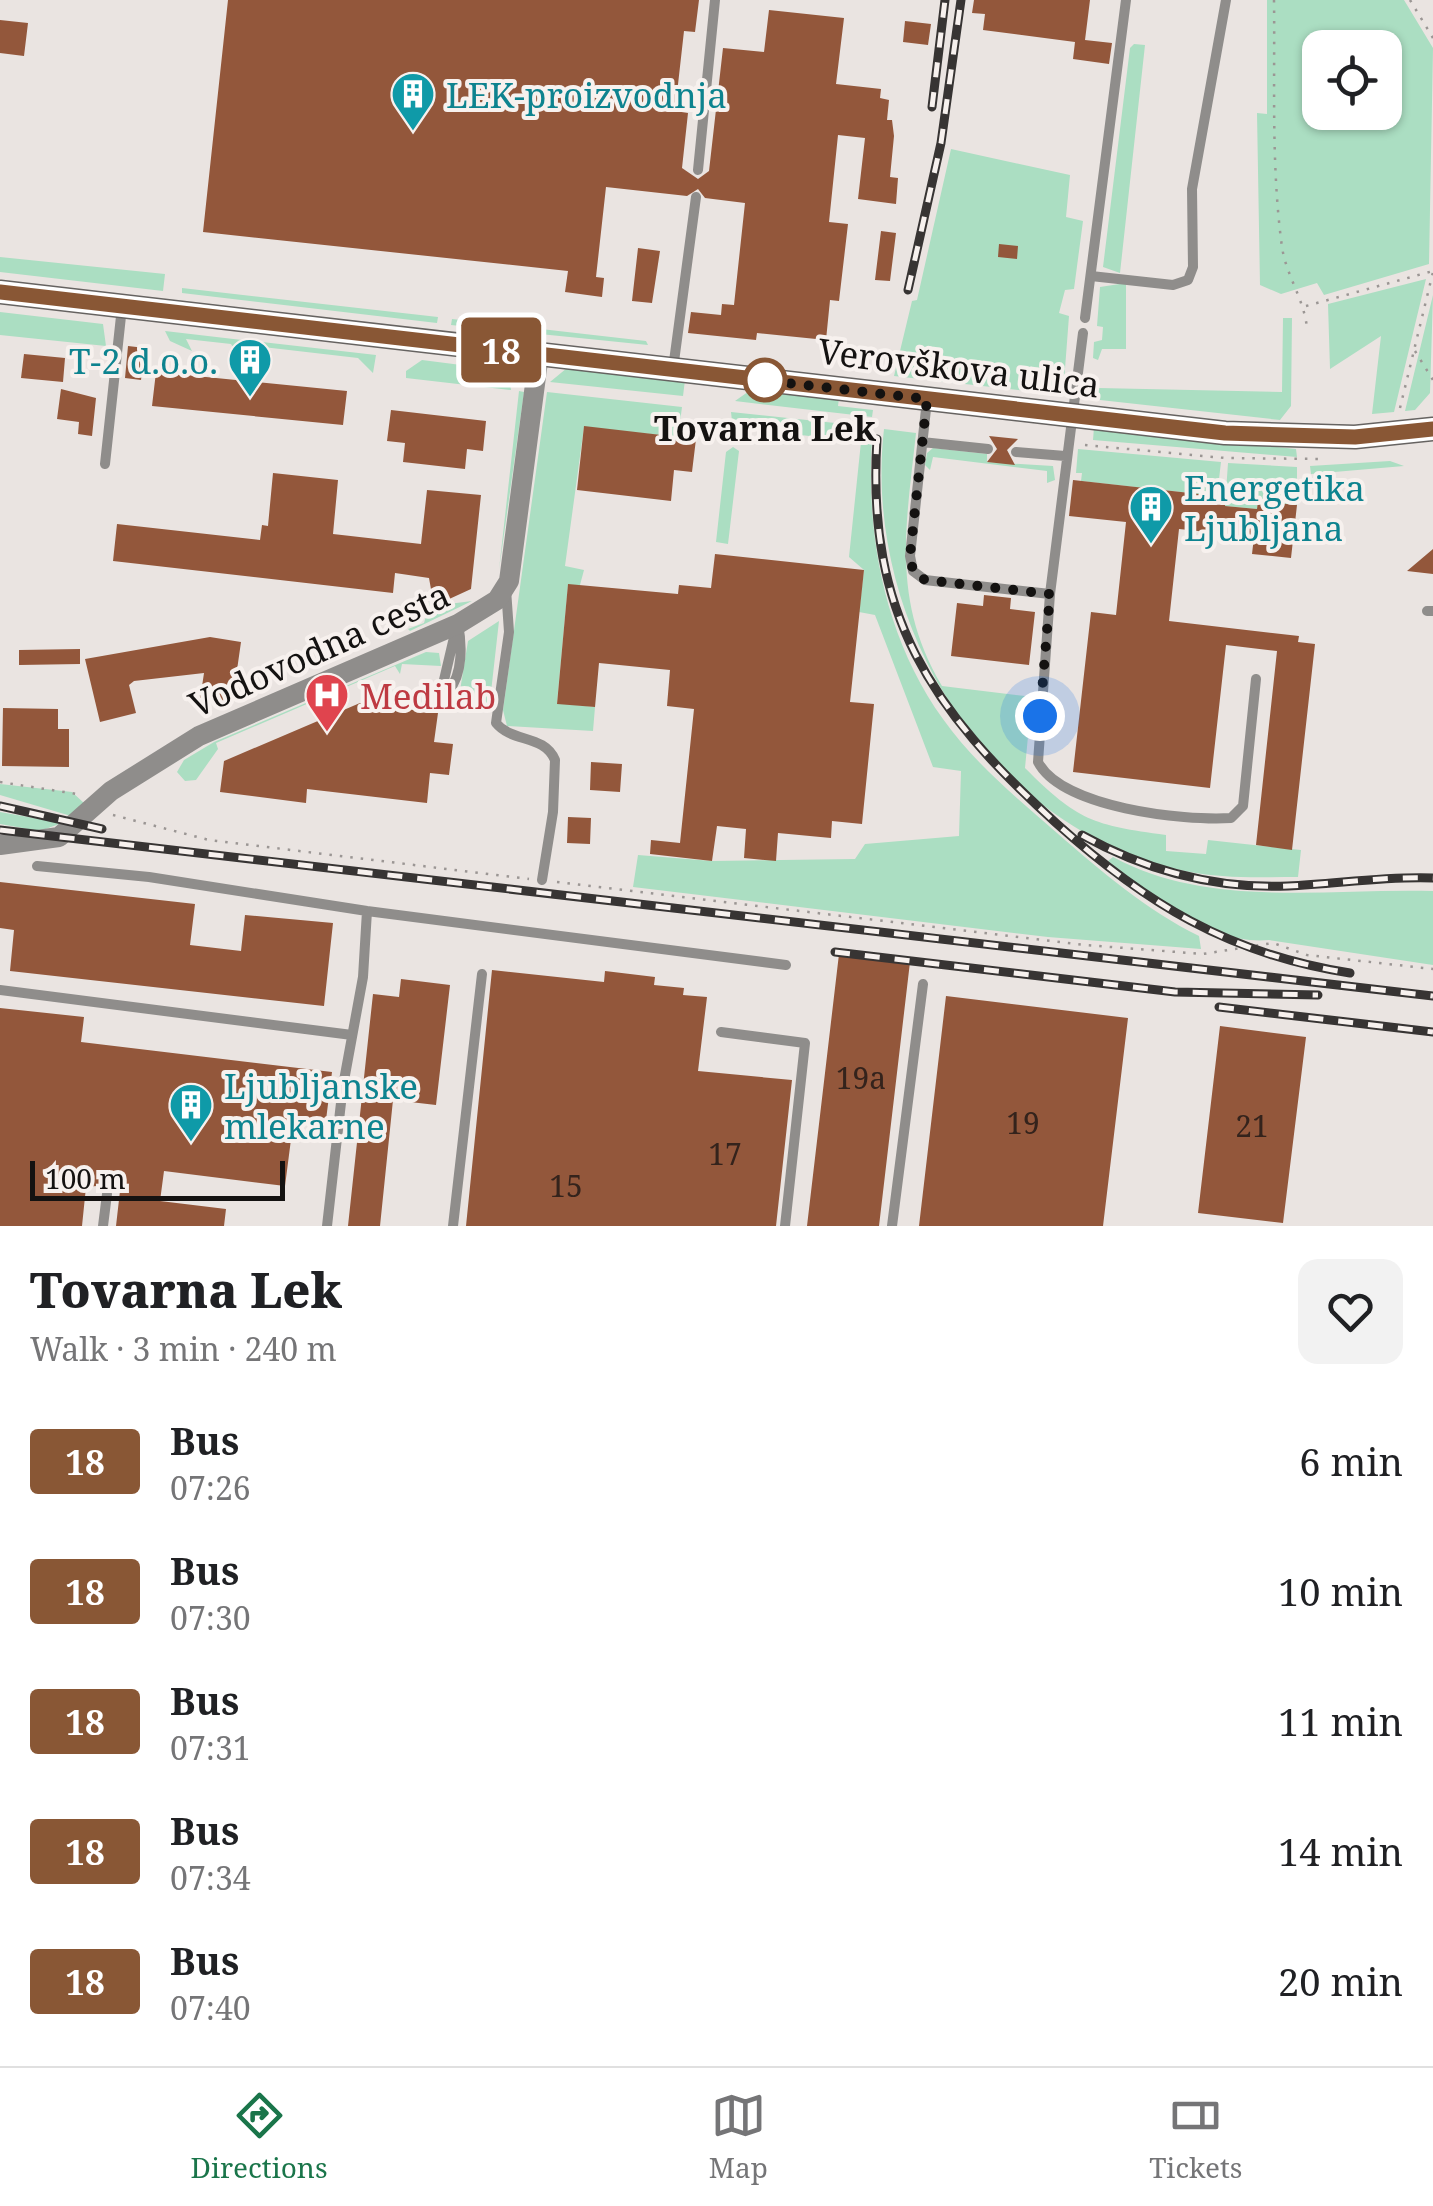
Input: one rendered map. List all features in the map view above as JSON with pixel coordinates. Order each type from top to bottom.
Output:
[{"type":"street","name":"Verovškova ulica","points":[[0,292],[1070,416],[1284,437],[1376,436],[1433,429]]},
{"type":"street","points":[[506,588],[539,354]]},
{"type":"street","name":"Vodovodna cesta","points":[[0,845],[52,840],[89,806],[198,736],[458,624],[482,612],[506,588]]},
{"type":"lane","points":[[698,170],[715,0]]},
{"type":"lane","points":[[1085,318],[1126,0]]},
{"type":"lane","points":[[1091,276],[1174,285],[1188,280],[1193,267],[1192,189],[1226,0]]},
{"type":"lane","points":[[673,370],[696,197]]},
{"type":"lane","points":[[105,464],[122,306]]},
{"type":"lane","points":[[1083,333],[1050,594],[1036,752],[1042,769],[1070,791],[1124,807],[1235,816],[1242,806],[1256,679]]},
{"type":"lane","points":[[927,399],[910,556],[913,571],[925,580],[1050,594]]},
{"type":"lane","points":[[922,442],[988,448]]},
{"type":"lane","points":[[1016,452],[1065,456]]},
{"type":"lane","points":[[506,588],[509,632],[496,723],[503,732],[543,744],[555,760],[553,812],[542,880]]},
{"type":"lane","points":[[458,624],[461,639],[456,682],[449,690],[444,678],[458,624]]},
{"type":"lane","points":[[38,866],[149,877],[368,911],[786,965]]},
{"type":"lane","points":[[327,1226],[343,1090],[363,976],[368,911]]},
{"type":"lane","points":[[453,1226],[482,974]]},
{"type":"lane","points":[[892,1226],[924,984]]},
{"type":"lane","points":[[0,990],[352,1034]]},
{"type":"lane","points":[[721,1032],[805,1042],[785,1226]]},
{"type":"lane","points":[[103,1226],[107,1194]]},
{"type":"path","points":[[1274,0],[1275,167],[1283,253],[1305,307],[1307,328]]},
{"type":"path","points":[[1410,0],[1433,38]]},
{"type":"path","points":[[1305,307],[1433,271],[1398,415]]},
{"type":"path","points":[[1414,350],[1433,380]]},
{"type":"path","points":[[0,782],[74,790],[89,806],[209,840],[1085,946],[1203,954],[1272,943],[1307,955],[1433,968]]},
{"type":"green space","points":[[1267,0],[1404,0],[1433,48],[1429,264],[1324,295],[1317,283],[1281,294],[1260,285],[1257,113],[1267,114]]},
{"type":"green space","points":[[1134,44],[1145,45],[1120,273],[1103,267],[1130,48]]},
{"type":"green space","points":[[951,149],[1070,175],[1066,217],[1083,221],[1074,289],[1065,290],[1059,313],[1069,316],[1063,395],[894,376],[912,301],[917,300]]},
{"type":"green space","points":[[0,257],[165,274],[163,291],[0,272]]},
{"type":"green space","points":[[1426,279],[1394,412],[1372,414],[1381,336],[1330,369],[1328,304]]},
{"type":"green space","points":[[1126,283],[1126,349],[1102,349],[1098,360],[1093,358],[1094,342],[1102,340],[1103,327],[1097,326],[1100,287]]},
{"type":"green space","points":[[182,288],[438,317],[437,323],[182,293]]},
{"type":"green space","points":[[1433,295],[1430,393],[1415,410],[1405,411]]},
{"type":"green space","points":[[0,312],[103,324],[106,346],[0,335]]},
{"type":"green space","points":[[1283,318],[1292,318],[1291,406],[1280,420],[1082,398],[1083,382],[1096,377],[1099,388],[1282,392]]},
{"type":"green space","points":[[452,319],[646,341],[648,345],[451,325]]},
{"type":"green space","points":[[165,331],[242,340],[240,358],[231,344],[186,339],[192,351],[170,341]]},
{"type":"green space","points":[[262,342],[376,355],[373,373],[358,358],[263,347],[267,361],[259,360]]},
{"type":"green space","points":[[422,360],[508,371],[511,390],[406,378],[406,371]]},
{"type":"green space","points":[[567,368],[685,380],[683,396],[550,382]]},
{"type":"green space","points":[[752,389],[839,398],[838,406],[873,410],[872,417],[735,401]]},
{"type":"green space","points":[[519,391],[524,392],[499,570]]},
{"type":"green space","points":[[547,392],[682,407],[678,437],[584,427],[565,566],[584,570],[580,585],[568,585],[557,703],[595,707],[593,731],[507,726],[503,710]]},
{"type":"green space","points":[[731,412],[873,427],[872,504],[882,580],[905,653],[922,687],[955,735],[997,779],[1125,889],[1199,936],[1201,949],[1048,937],[633,887],[638,855],[712,861],[855,859],[865,844],[959,836],[961,771],[933,767],[875,615],[859,612],[864,570],[849,557],[861,442],[741,428],[732,421]]},
{"type":"green space","points":[[1094,427],[1296,449],[1297,457],[1093,440]]},
{"type":"green space","points":[[884,429],[916,433],[906,531],[909,593],[926,654],[942,686],[1025,696],[1031,705],[1025,768],[1059,799],[1088,818],[1166,835],[1166,851],[1206,854],[1208,840],[1301,850],[1298,877],[1199,874],[1115,848],[1052,812],[997,764],[952,707],[918,642],[894,573],[883,501]]},
{"type":"green space","points":[[733,447],[739,451],[728,544],[716,542],[726,452]]},
{"type":"green space","points":[[933,448],[987,454],[987,462],[1053,466],[1055,480],[1047,483],[1047,471],[933,457],[930,470],[925,465],[927,453]]},
{"type":"green space","points":[[1078,449],[1221,462],[1217,496],[1081,481],[1082,473],[1076,473]]},
{"type":"green space","points":[[1390,461],[1404,466],[1311,474],[1310,466]]},
{"type":"green space","points":[[1228,463],[1297,467],[1297,505],[1258,501],[1257,509],[1225,506]]},
{"type":"green space","points":[[472,601],[410,631],[408,629],[424,623],[430,602],[433,606]]},
{"type":"green space","points":[[499,621],[490,701],[487,706],[458,703],[468,641]]},
{"type":"green space","points":[[426,652],[439,653],[441,666],[402,664],[400,674],[395,666],[216,743],[218,749],[196,780],[185,781],[177,772],[184,760],[214,742]]},
{"type":"green space","points":[[0,784],[72,792],[85,804],[71,816],[0,795]]},
{"type":"green space","points":[[0,812],[62,823],[40,831],[0,824]]},
{"type":"green space","points":[[1113,857],[1150,873],[1228,890],[1433,891],[1433,965],[1226,935],[1162,903],[1108,861]]},
{"type":"building","name":"LEK-proizvodnja","points":[[228,0],[699,0],[695,32],[684,31],[675,111],[688,113],[682,168],[698,179],[709,171],[723,48],[764,52],[769,10],[844,18],[836,84],[881,89],[880,98],[889,100],[887,120],[892,120],[894,136],[890,177],[898,178],[896,204],[858,199],[865,138],[838,135],[829,222],[848,224],[839,301],[830,300],[826,340],[757,333],[756,340],[688,333],[691,312],[721,315],[722,304],[734,305],[745,203],[705,198],[698,189],[687,196],[606,187],[596,277],[604,278],[602,297],[565,292],[568,271],[203,232]]},
{"type":"building","points":[[974,0],[1090,0],[1085,40],[1112,43],[1109,64],[1073,59],[1075,42],[983,30],[985,14],[972,13]]},
{"type":"building","points":[[0,20],[28,23],[24,56],[0,53]]},
{"type":"building","points":[[905,21],[931,24],[928,45],[903,42]]},
{"type":"building","points":[[881,231],[896,233],[890,281],[875,280]]},
{"type":"building","points":[[999,244],[1018,246],[1017,259],[998,257]]},
{"type":"building","points":[[638,248],[660,251],[652,303],[632,301]]},
{"type":"building","points":[[128,346],[145,348],[141,380],[125,378]]},
{"type":"building","points":[[24,354],[65,358],[63,382],[21,378]]},
{"type":"building","name":"T-2 d.o.o.","points":[[156,372],[347,391],[343,425],[152,406]]},
{"type":"building","points":[[61,389],[96,398],[92,436],[78,434],[79,422],[57,419]]},
{"type":"building","points":[[391,410],[486,421],[483,451],[467,449],[465,469],[403,462],[405,443],[387,441]]},
{"type":"building","points":[[584,426],[696,439],[692,472],[674,470],[671,501],[577,490]]},
{"type":"building","points":[[989,436],[1018,439],[1007,450],[1015,465],[987,462],[997,449]]},
{"type":"building","points":[[273,473],[338,480],[333,534],[421,544],[427,490],[481,495],[471,589],[434,606],[429,578],[395,573],[393,593],[113,561],[117,524],[260,540],[262,525],[268,526]]},
{"type":"building","points":[[1073,480],[1226,497],[1225,506],[1257,509],[1258,501],[1297,505],[1291,558],[1252,554],[1254,537],[1179,529],[1169,621],[1299,636],[1298,642],[1315,644],[1292,850],[1256,845],[1277,651],[1226,645],[1210,788],[1073,772],[1091,612],[1116,615],[1126,522],[1069,516]]},
{"type":"building","points":[[1433,549],[1433,574],[1407,571]]},
{"type":"building","points":[[715,554],[864,570],[850,702],[874,704],[862,824],[832,821],[831,838],[778,833],[776,861],[744,858],[746,829],[717,826],[712,861],[650,854],[651,840],[680,843],[694,709],[667,706],[670,670],[599,663],[595,707],[557,704],[568,584],[678,594],[679,585],[711,588]]},
{"type":"building","points":[[984,595],[1011,598],[1010,609],[1035,612],[1029,665],[951,656],[957,603],[983,606]]},
{"type":"building","points":[[210,637],[241,642],[232,705],[200,700],[204,673],[134,681],[129,685],[136,713],[100,722],[85,659]]},
{"type":"building","points":[[80,649],[80,664],[19,665],[19,650]]},
{"type":"building","points":[[360,703],[438,713],[434,742],[453,744],[449,775],[430,773],[427,803],[307,789],[306,803],[220,792],[224,761]]},
{"type":"building","points":[[3,708],[58,709],[58,729],[69,729],[69,767],[2,766]]},
{"type":"building","points":[[591,762],[622,764],[620,792],[590,790]]},
{"type":"building","points":[[568,817],[591,818],[590,844],[567,843]]},
{"type":"building","points":[[0,882],[195,904],[190,945],[241,951],[245,915],[333,923],[324,1006],[10,971],[14,930],[0,928]]},
{"type":"building","points":[[839,954],[910,962],[879,1226],[807,1226]]},
{"type":"building","points":[[492,970],[604,982],[605,971],[655,977],[654,985],[684,988],[683,995],[707,997],[698,1071],[792,1080],[776,1226],[466,1226]]},
{"type":"building","points":[[401,979],[450,985],[436,1105],[393,1100],[380,1226],[348,1226],[373,994],[399,997]]},
{"type":"building","points":[[946,996],[1128,1018],[1103,1226],[919,1226]]},
{"type":"building","points":[[0,1008],[84,1017],[81,1042],[332,1072],[326,1120],[294,1116],[285,1186],[164,1171],[160,1201],[226,1209],[224,1226],[116,1226],[120,1191],[107,1185],[86,1187],[82,1226],[0,1226]]},
{"type":"building","points":[[1220,1026],[1306,1037],[1283,1223],[1198,1213]]},
{"type":"railway","points":[[932,107],[945,0]]},
{"type":"railway","points":[[908,290],[941,143],[961,0]]},
{"type":"railway","points":[[877,439],[876,501],[883,557],[896,608],[916,654],[942,698],[974,740],[1056,823],[1156,901],[1265,953],[1350,973]]},
{"type":"railway","points":[[0,806],[102,829]]},
{"type":"railway","points":[[0,830],[1433,996]]},
{"type":"railway","points":[[1082,835],[1156,867],[1234,884],[1288,886],[1433,878]]},
{"type":"railway","points":[[835,952],[1175,992],[1318,995]]},
{"type":"railway","points":[[1219,1007],[1433,1032]]},
{"type":"bus line","name":"18","points":[[0,292],[1225,433],[1304,438],[1394,435],[1433,429]]},
{"type":"place","name":"LEK-proizvodnja","points":[[413,132]]},
{"type":"place","name":"Tovarna Lek","points":[[765,380]]},
{"type":"place","name":"T-2 d.o.o.","points":[[250,398]]},
{"type":"place","name":"Energetika Ljubljana","points":[[1151,545]]},
{"type":"place","name":"Medilab","points":[[327,733]]},
{"type":"place","name":"Ljubljanske mlekarne","points":[[191,1143]]},
{"type":"route","points":[[765,380],[760,380],[927,399],[910,556],[913,571],[925,580],[1050,594],[1040,716]]}]
